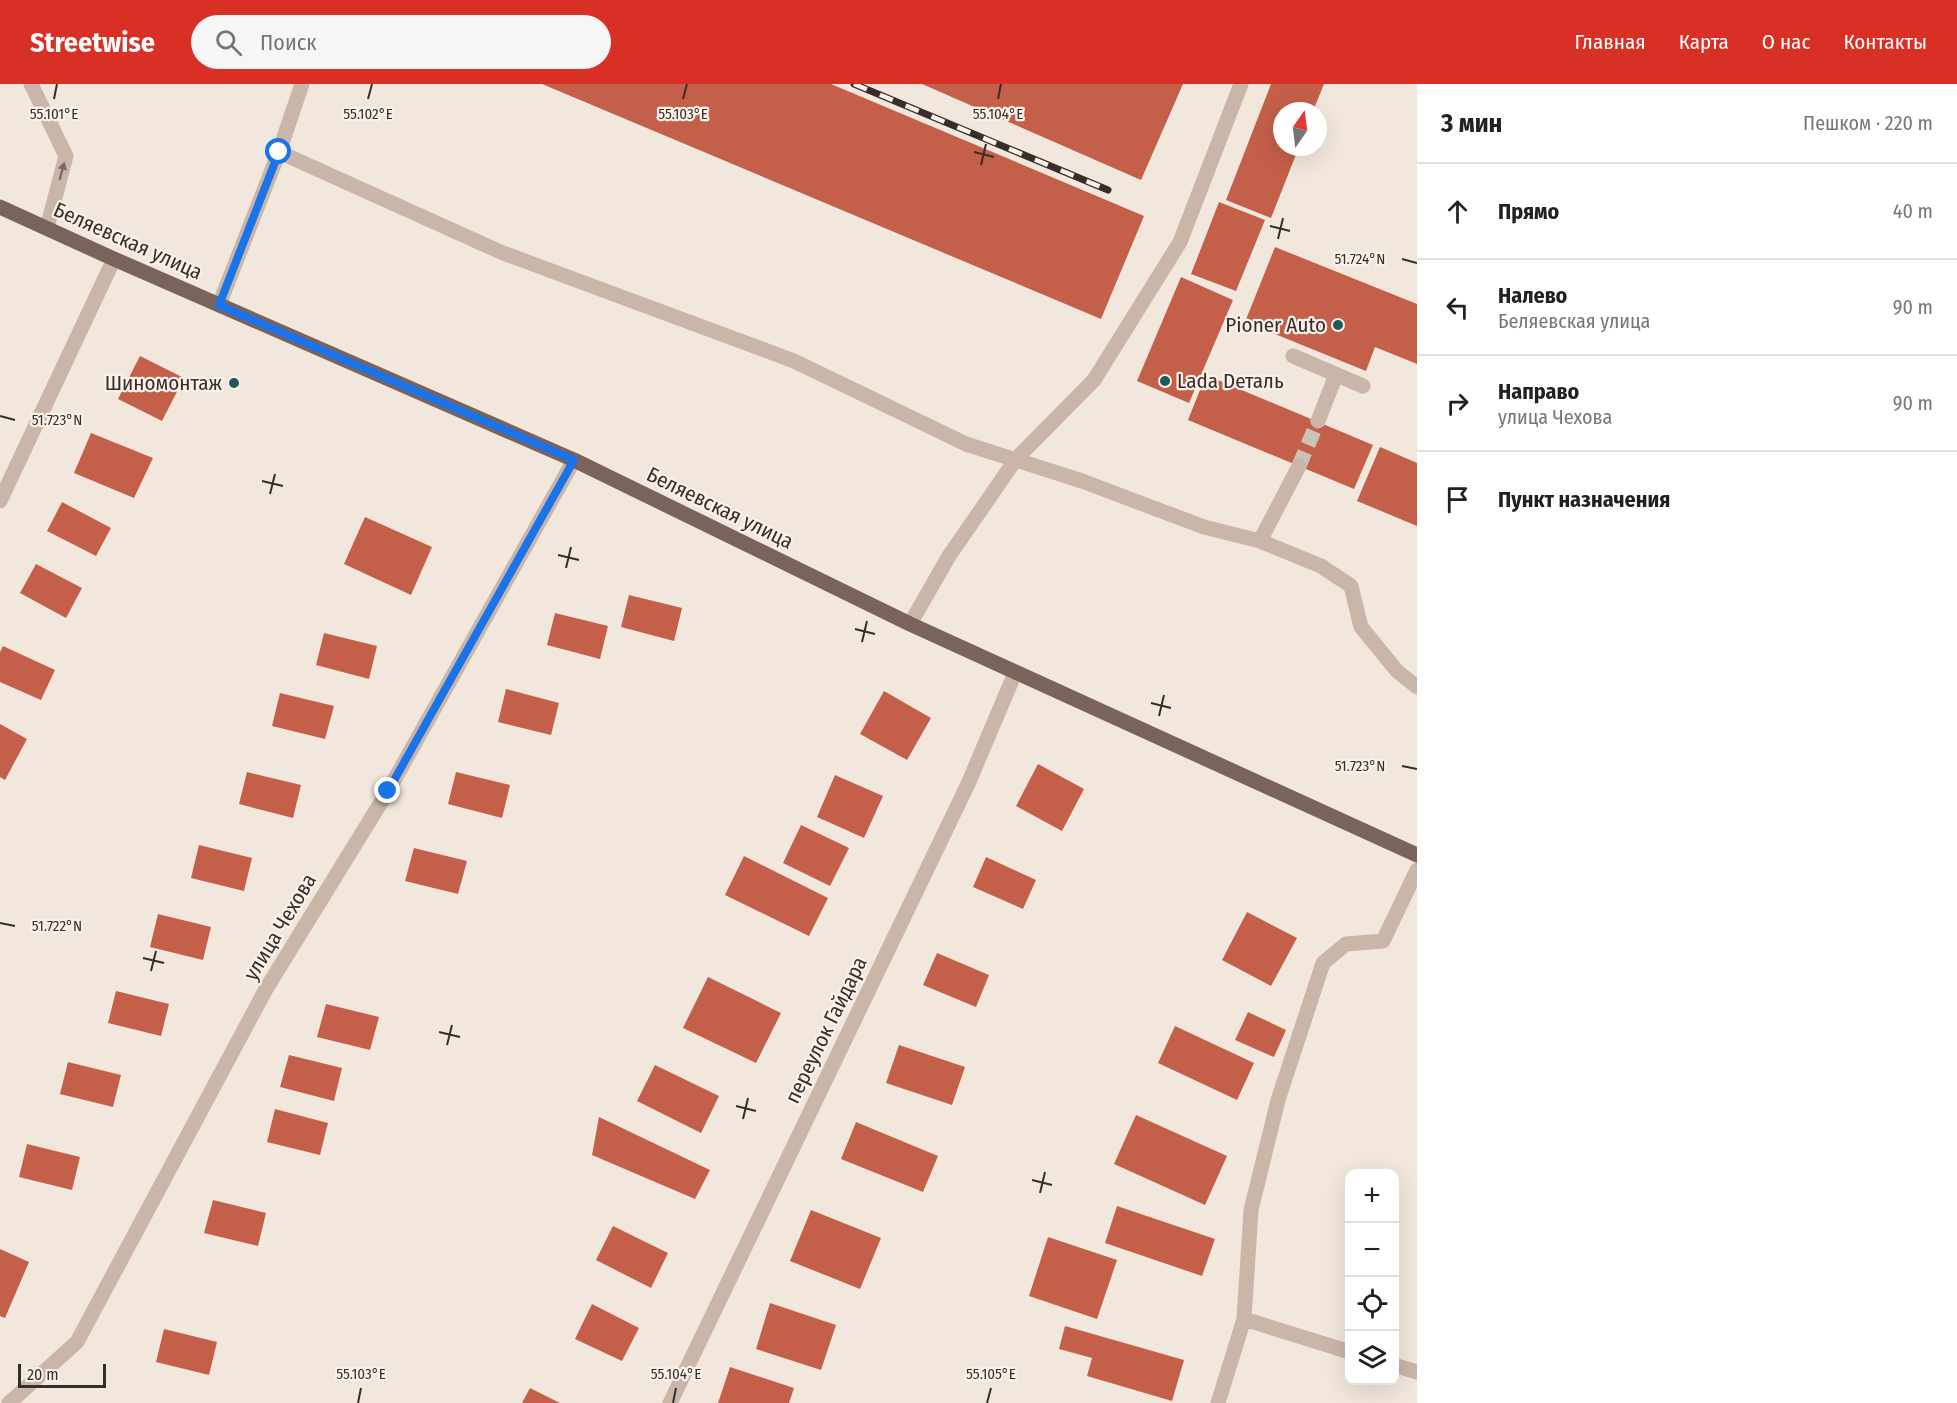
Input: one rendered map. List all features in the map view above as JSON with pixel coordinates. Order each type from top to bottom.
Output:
[{"type":"main road","name":"Беляевская улица","points":[[0,207],[574,460],[910,624],[1417,855]]},
{"type":"street","points":[[31,84],[66,156],[47,228]]},
{"type":"street","points":[[219,305],[279,152],[302,84]]},
{"type":"street","points":[[910,624],[948,556],[1016,459],[1094,380],[1180,242],[1241,84]]},
{"type":"street","points":[[279,152],[503,252],[794,360],[966,444],[1147,504],[1204,527],[1260,541],[1321,566],[1351,586],[1361,627],[1397,671],[1417,687]]},
{"type":"street","points":[[0,501],[114,259]]},
{"type":"street","points":[[1293,356],[1363,386]]},
{"type":"street","points":[[1318,421],[1336,375]]},
{"type":"street","name":"улица Чехова","points":[[9,1403],[77,1342],[266,989],[388,791],[574,460]]},
{"type":"street","points":[[1260,541],[1299,466]]},
{"type":"street","name":"переулок Гайдара","points":[[670,1403],[968,784],[1015,673]]},
{"type":"street","points":[[1218,1403],[1244,1320],[1251,1210],[1278,1100],[1323,963],[1346,944],[1383,941],[1417,870]]},
{"type":"street","points":[[1244,1320],[1345,1350]]},
{"type":"street","points":[[1399,1366],[1417,1372]]},
{"type":"building","points":[[542,84],[831,84],[1144,216],[1101,319]]},
{"type":"building","points":[[922,84],[1183,84],[1141,180]]},
{"type":"building","points":[[1271,84],[1324,84],[1317,102],[1273,102],[1273,156],[1295,156],[1271,218],[1226,200]]},
{"type":"building","points":[[1219,202],[1265,220],[1236,291],[1191,274]]},
{"type":"building","points":[[1275,247],[1417,304],[1417,364],[1375,347],[1366,371],[1245,322]]},
{"type":"building","points":[[1181,277],[1233,300],[1189,403],[1137,381]]},
{"type":"building","points":[[140,356],[184,378],[162,421],[118,399]]},
{"type":"building","points":[[1206,375],[1373,445],[1354,489],[1188,420]]},
{"type":"building","points":[[91,433],[153,458],[134,498],[74,473]]},
{"type":"building","points":[[1380,447],[1417,463],[1417,526],[1357,501]]},
{"type":"building","points":[[62,502],[111,528],[96,556],[47,531]]},
{"type":"building","points":[[365,517],[432,547],[411,595],[344,564]]},
{"type":"building","points":[[36,564],[82,588],[66,618],[20,593]]},
{"type":"building","points":[[629,595],[682,608],[674,641],[621,627]]},
{"type":"building","points":[[555,613],[608,626],[600,659],[547,645]]},
{"type":"building","points":[[324,633],[377,646],[369,679],[316,665]]},
{"type":"building","points":[[3,646],[55,670],[41,700],[0,682],[0,652]]},
{"type":"building","points":[[506,689],[559,703],[551,735],[498,722]]},
{"type":"building","points":[[884,691],[931,718],[907,760],[860,734]]},
{"type":"building","points":[[280,693],[334,706],[325,739],[272,726]]},
{"type":"building","points":[[0,724],[27,739],[5,780],[0,777]]},
{"type":"building","points":[[1038,764],[1084,789],[1062,831],[1016,806]]},
{"type":"building","points":[[247,772],[301,785],[293,818],[239,804]]},
{"type":"building","points":[[456,772],[510,785],[502,818],[448,804]]},
{"type":"building","points":[[835,775],[883,796],[864,838],[817,817]]},
{"type":"building","points":[[801,825],[849,848],[830,886],[783,863]]},
{"type":"building","points":[[199,845],[252,858],[244,891],[191,878]]},
{"type":"building","points":[[414,848],[467,861],[458,894],[405,881]]},
{"type":"building","points":[[744,856],[828,898],[809,936],[725,895]]},
{"type":"building","points":[[986,857],[1036,880],[1023,909],[973,887]]},
{"type":"building","points":[[1247,912],[1297,938],[1271,986],[1222,960]]},
{"type":"building","points":[[158,914],[211,927],[203,960],[150,947]]},
{"type":"building","points":[[937,953],[989,975],[976,1007],[923,985]]},
{"type":"building","points":[[708,977],[781,1013],[756,1063],[683,1028]]},
{"type":"building","points":[[116,991],[169,1004],[161,1036],[108,1023]]},
{"type":"building","points":[[326,1004],[379,1017],[370,1050],[317,1037]]},
{"type":"building","points":[[1248,1012],[1286,1030],[1274,1057],[1235,1040]]},
{"type":"building","points":[[1175,1026],[1254,1063],[1237,1100],[1158,1063]]},
{"type":"building","points":[[899,1045],[965,1067],[952,1105],[886,1083]]},
{"type":"building","points":[[289,1055],[342,1068],[334,1101],[280,1087]]},
{"type":"building","points":[[68,1062],[121,1075],[113,1107],[60,1094]]},
{"type":"building","points":[[655,1065],[719,1096],[701,1133],[637,1101]]},
{"type":"building","points":[[275,1109],[328,1123],[320,1155],[267,1142]]},
{"type":"building","points":[[1136,1115],[1227,1156],[1205,1205],[1114,1164]]},
{"type":"building","points":[[599,1117],[710,1170],[695,1199],[592,1155]]},
{"type":"building","points":[[856,1122],[938,1156],[923,1192],[841,1159]]},
{"type":"building","points":[[27,1144],[80,1157],[72,1190],[19,1177]]},
{"type":"building","points":[[213,1200],[266,1213],[258,1246],[204,1233]]},
{"type":"building","points":[[1117,1206],[1215,1239],[1202,1276],[1105,1243]]},
{"type":"building","points":[[811,1210],[881,1238],[860,1289],[790,1261]]},
{"type":"building","points":[[613,1226],[668,1253],[651,1288],[596,1260]]},
{"type":"building","points":[[1048,1237],[1117,1260],[1097,1319],[1029,1296]]},
{"type":"building","points":[[0,1249],[29,1262],[5,1318],[0,1316]]},
{"type":"building","points":[[770,1303],[836,1325],[821,1370],[756,1349]]},
{"type":"building","points":[[592,1304],[639,1328],[622,1361],[575,1339]]},
{"type":"building","points":[[1065,1326],[1184,1360],[1172,1401],[1087,1376],[1092,1358],[1059,1349]]},
{"type":"building","points":[[164,1329],[217,1342],[209,1375],[156,1362]]},
{"type":"building","points":[[730,1367],[794,1388],[789,1403],[718,1403]]},
{"type":"building","points":[[530,1388],[560,1403],[522,1403]]},
{"type":"tunnel","points":[[1299,466],[1318,421]]},
{"type":"railway","points":[[854,84],[1108,190]]},
{"type":"place","name":"Pioner Auto","points":[[1338,325]]},
{"type":"place","name":"Lada Dеталь","points":[[1165,381]]},
{"type":"place","name":"Шиномонтаж","points":[[234,383]]},
{"type":"route","points":[[279,152],[219,305],[574,460],[388,791]]}]
